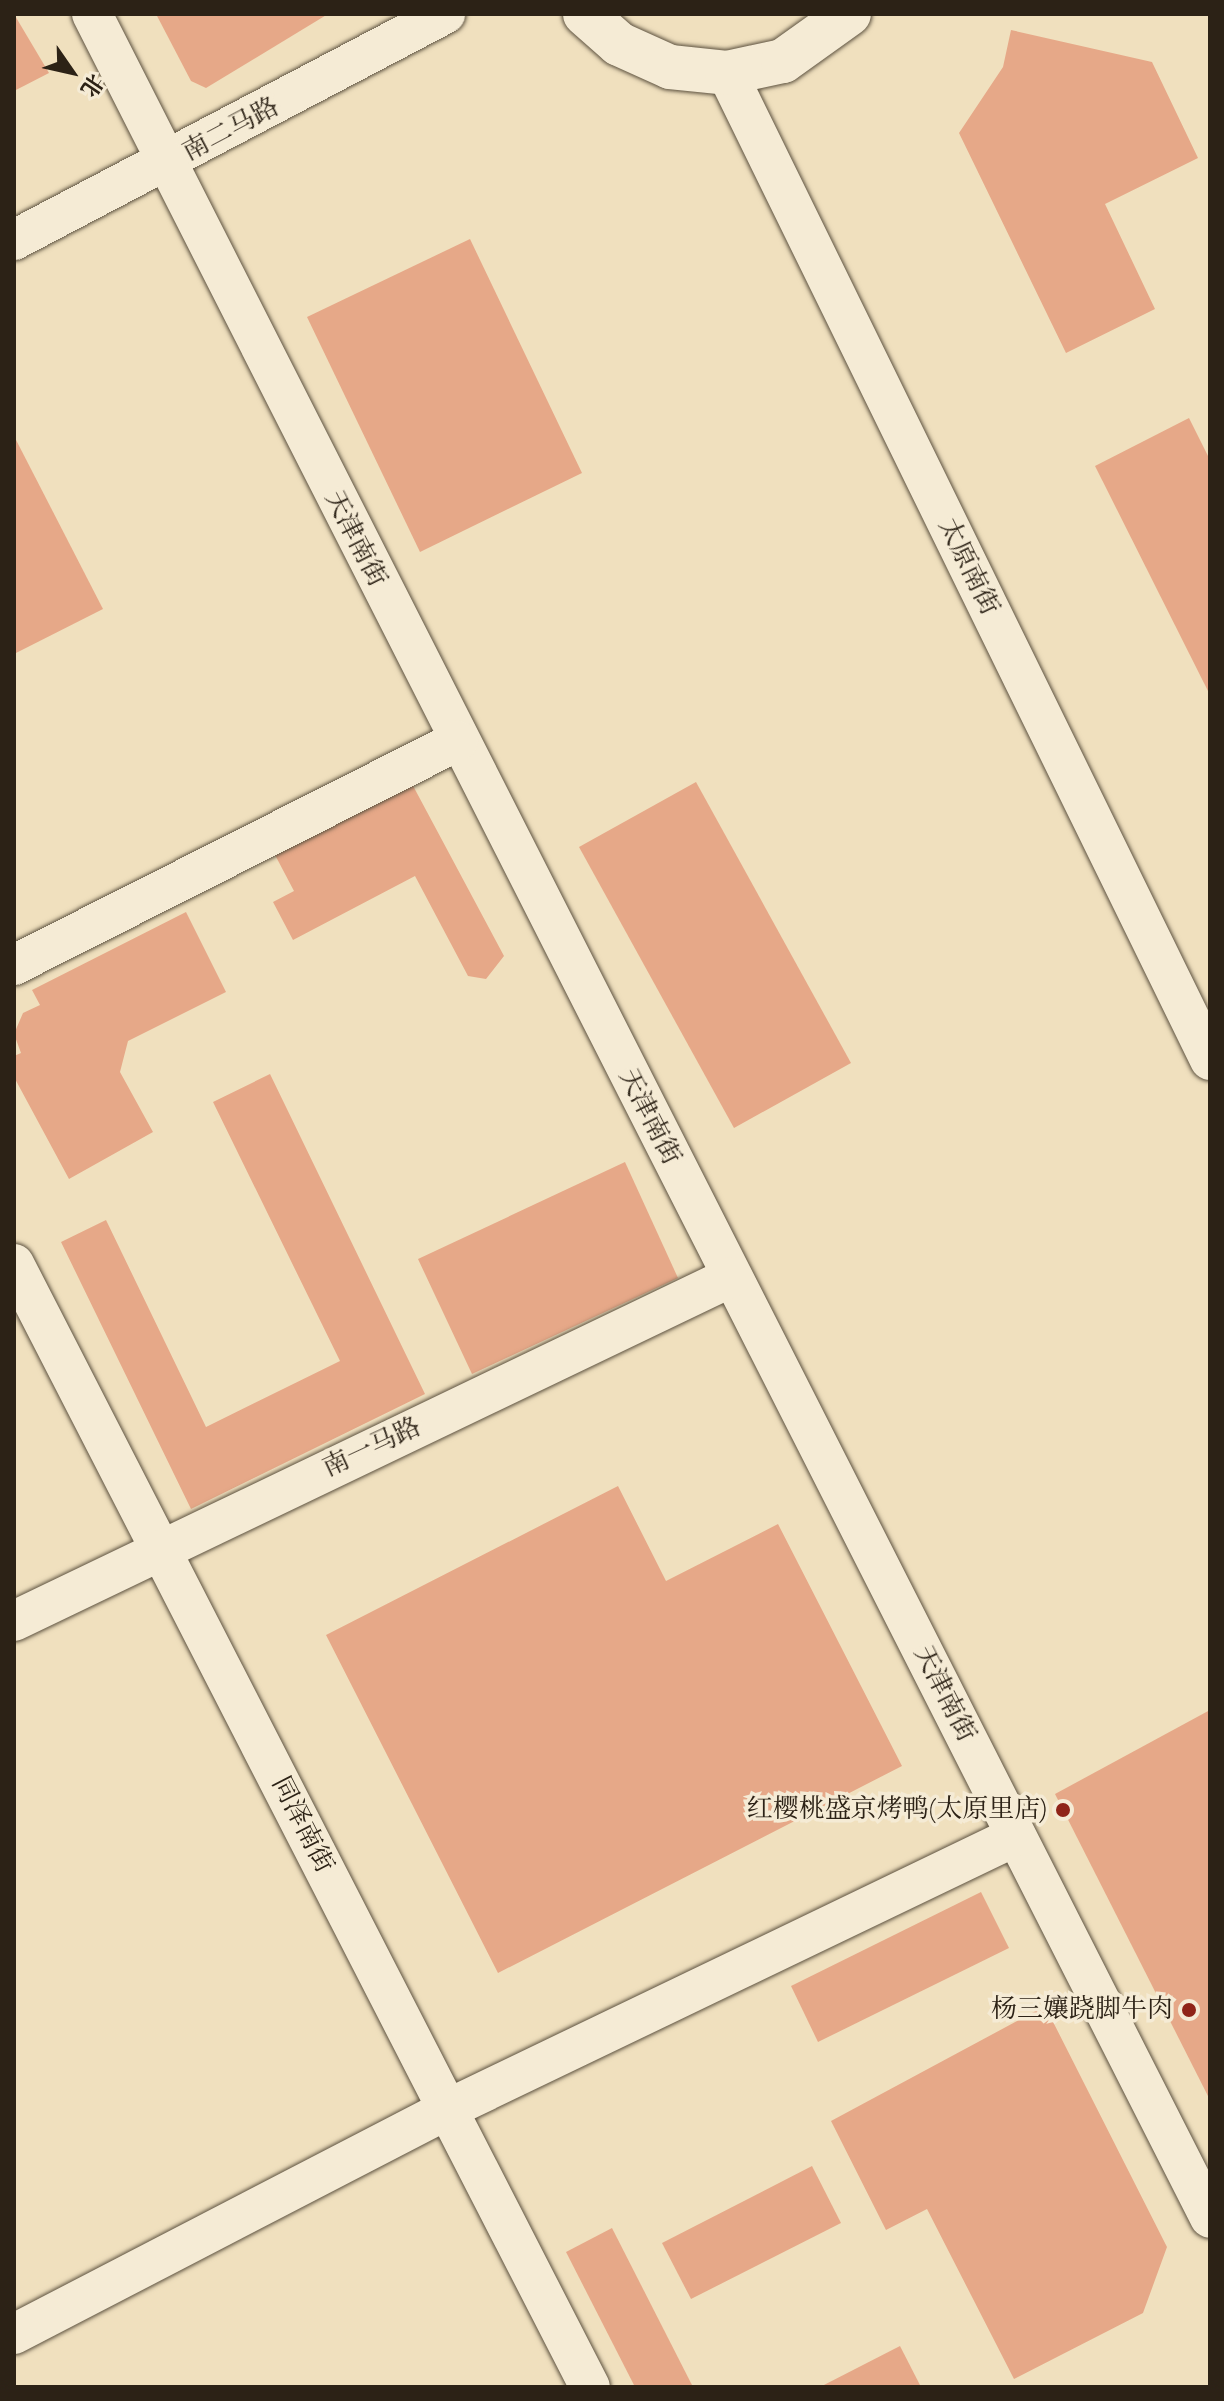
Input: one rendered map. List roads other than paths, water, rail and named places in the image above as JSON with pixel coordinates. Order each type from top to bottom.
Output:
[{"type":"street","name":"天津南街","points":[[92,14],[165,165],[1210,2218]]},
{"type":"street","name":"南二马路","points":[[14,240],[165,165],[445,14]]},
{"type":"street","points":[[585,14],[619,44],[670,67],[727,73],[783,61],[849,14]]},
{"type":"street","name":"太原南街","points":[[727,73],[1209,1054]]},
{"type":"street","points":[[14,965],[458,741]]},
{"type":"street","name":"同泽南街","points":[[14,1264],[590,2387]]},
{"type":"street","name":"南一马路","points":[[14,1621],[731,1277]]},
{"type":"street","points":[[14,2334],[448,2109],[1016,1836]]},
{"type":"place","name":"红樱桃盛京烤鸭(太原里店)","points":[[1063,1810]]},
{"type":"place","name":"杨三孃跷脚牛肉","points":[[1189,2010]]}]
